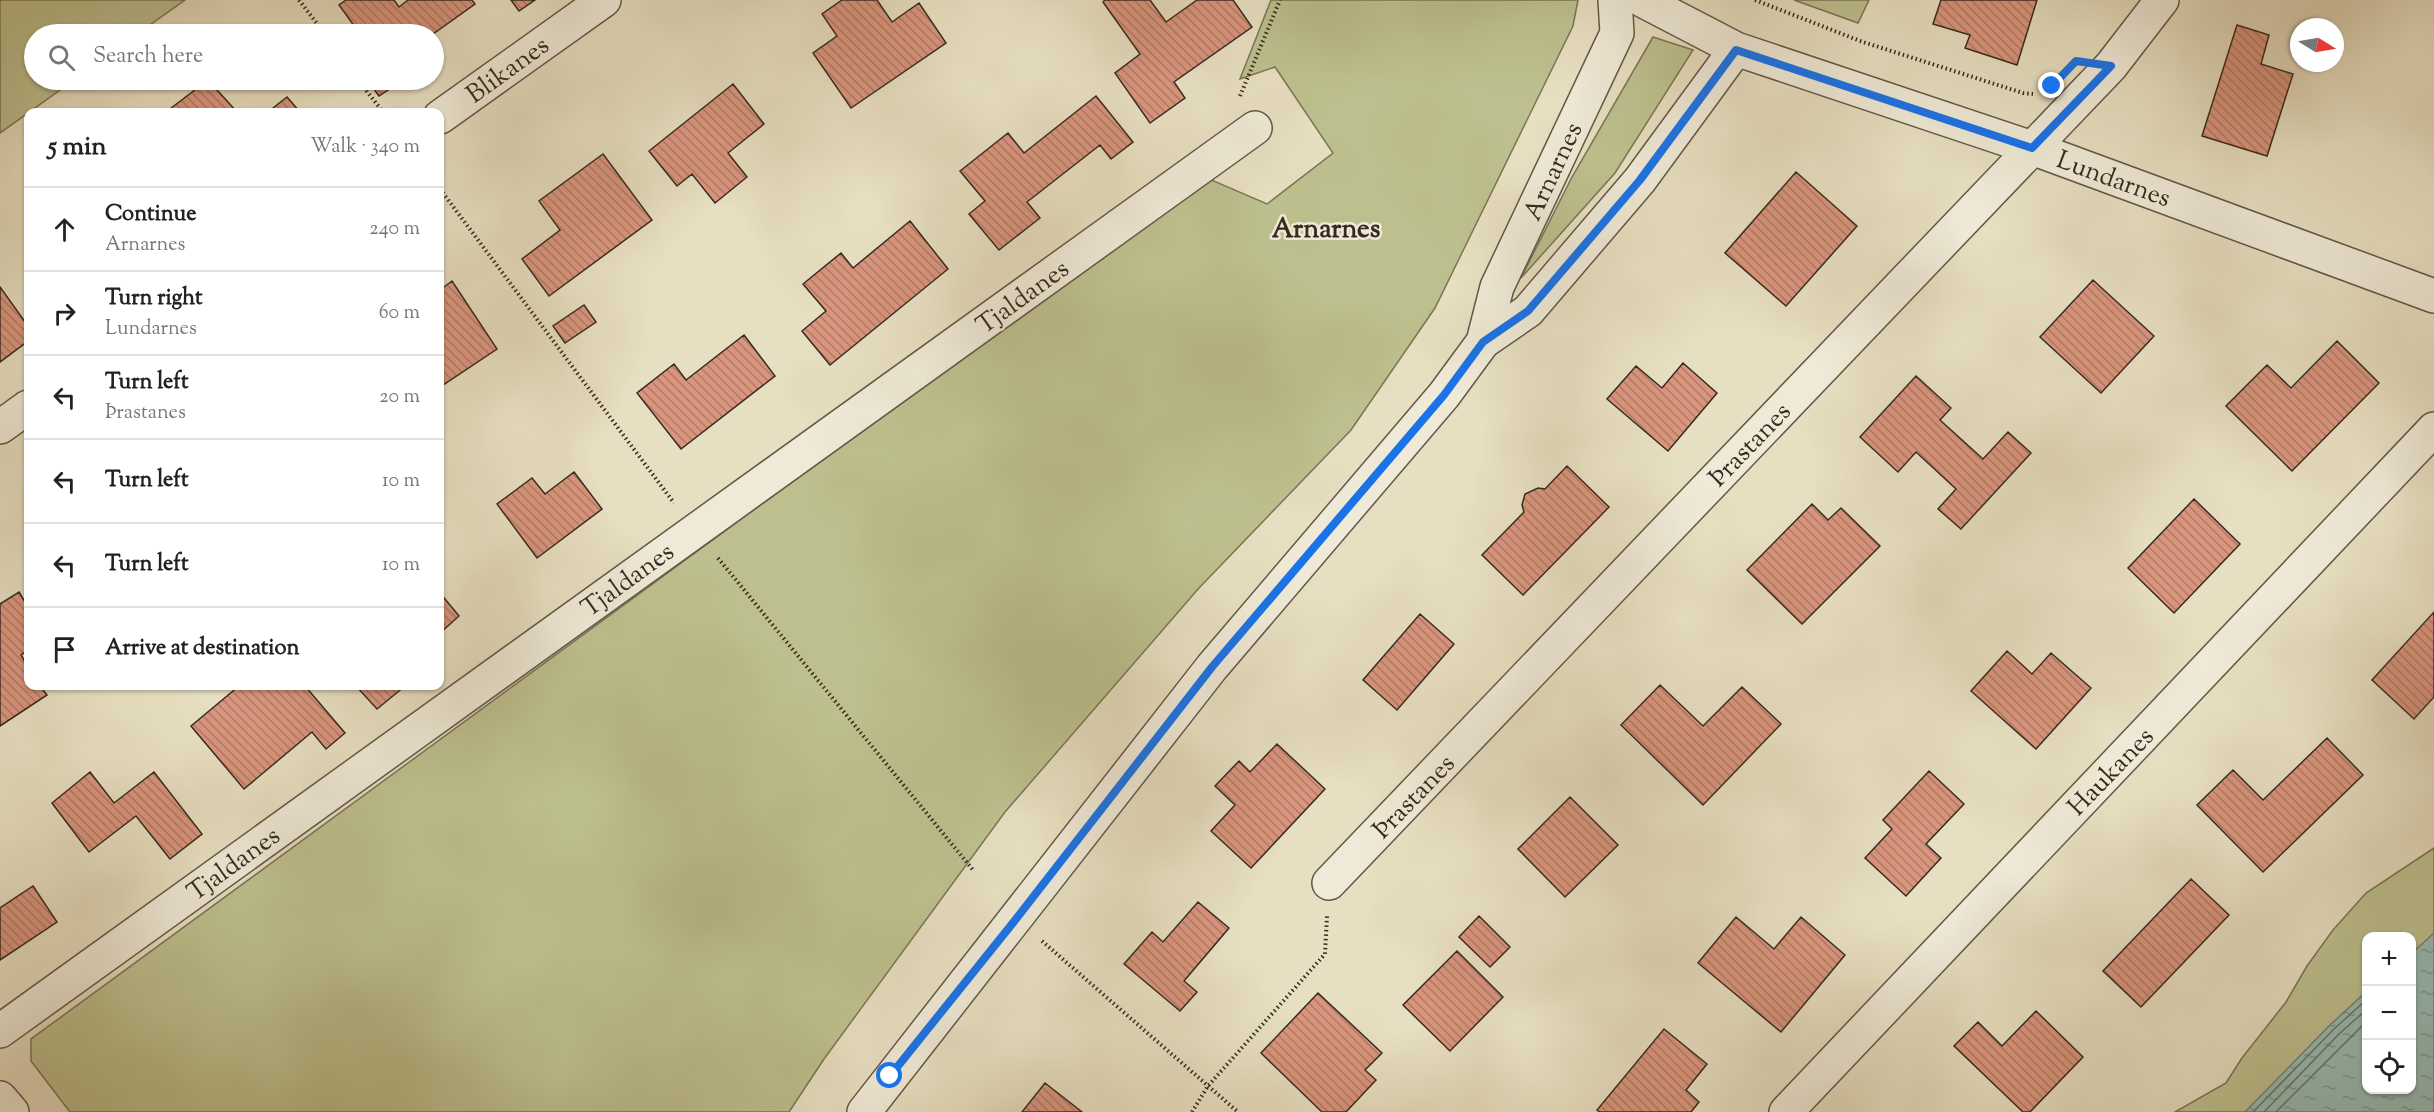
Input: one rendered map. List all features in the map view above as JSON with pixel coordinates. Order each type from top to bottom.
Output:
[{"type":"street","name":"Blikanes","points":[[444,114],[604,0]]},
{"type":"street","name":"Arnarnes","points":[[1483,342],[1497,287],[1617,33],[1615,0]]},
{"type":"street","name":"Lundarnes","points":[[1642,0],[1736,50],[2032,148],[2434,296]]},
{"type":"street","name":"Þrastanes","points":[[1329,883],[2111,66],[2162,0]]},
{"type":"street","name":"Arnarnes","points":[[864,1112],[1212,667],[1436,404],[1483,342],[1536,303],[1640,180],[1736,50]]},
{"type":"street","name":"Tjaldanes","points":[[0,1031],[1246,116]]},
{"type":"street","points":[[0,427],[24,410]]},
{"type":"street","name":"Haukanes","points":[[1786,1112],[2434,429]]},
{"type":"street","points":[[0,1098],[12,1112]]},
{"type":"path","points":[[299,0],[317,24]]},
{"type":"path","points":[[1246,116],[1280,0]]},
{"type":"path","points":[[1755,0],[1863,42],[2023,93],[2037,94]]},
{"type":"path","points":[[366,90],[380,108]]},
{"type":"path","points":[[1192,1112],[1208,1086],[1325,954],[1329,883]]},
{"type":"path","points":[[1016,919],[1238,1112]]},
{"type":"green space","points":[[0,0],[185,0],[151,24],[24,24],[24,90],[60,90],[35,108],[24,108],[24,116],[0,133]]},
{"type":"green space","points":[[1271,0],[1578,0],[1573,26],[1435,308],[1351,430],[1199,588],[1005,812],[824,1059],[789,1112],[70,1112],[31,1061],[31,1039],[1207,178],[1267,204],[1333,153],[1275,67],[1240,79]]},
{"type":"green space","points":[[1794,0],[1869,0],[1858,23]]},
{"type":"green space","points":[[1653,37],[1693,50],[1615,173],[1521,278],[1572,177]]},
{"type":"green space","points":[[2434,848],[2434,1112],[2175,1112],[2226,1083],[2242,1058],[2286,1002],[2307,966],[2333,930],[2366,893]]},
{"type":"water","points":[[2434,933],[2434,1112],[2245,1112],[2362,996],[2362,1094],[2416,1094],[2416,949]]},
{"type":"building","points":[[346,0],[394,0],[399,7],[408,0],[472,0],[475,4],[444,26],[444,24],[353,24],[339,5]]},
{"type":"building","points":[[511,0],[535,0],[519,11]]},
{"type":"building","points":[[842,0],[877,0],[892,22],[919,3],[946,43],[851,108],[813,53],[837,36],[822,14]]},
{"type":"building","points":[[1105,0],[1150,0],[1166,22],[1197,0],[1233,0],[1252,27],[1174,82],[1185,98],[1150,123],[1115,73],[1140,54],[1103,2]]},
{"type":"building","points":[[1941,0],[2037,0],[2017,65],[1965,48],[1970,35],[1933,24]]},
{"type":"building","points":[[2237,25],[2269,35],[2261,64],[2293,74],[2267,156],[2202,136]]},
{"type":"building","points":[[733,84],[764,124],[728,153],[747,177],[715,203],[692,174],[677,186],[649,151]]},
{"type":"building","points":[[195,90],[217,90],[233,108],[171,108]]},
{"type":"building","points":[[374,90],[388,90],[379,96]]},
{"type":"building","points":[[1096,96],[1133,142],[1111,159],[1100,145],[1027,202],[1040,218],[999,250],[969,214],[985,201],[960,171],[1008,133],[1024,153]]},
{"type":"building","points":[[287,97],[297,108],[273,108]]},
{"type":"building","points":[[603,154],[652,220],[549,296],[522,259],[560,230],[539,201]]},
{"type":"building","points":[[1796,172],[1857,226],[1786,306],[1725,253]]},
{"type":"building","points":[[910,221],[948,269],[830,365],[802,331],[826,311],[803,284],[841,253],[853,268]]},
{"type":"building","points":[[2093,280],[2154,336],[2101,393],[2040,337]]},
{"type":"building","points":[[452,281],[497,349],[444,384],[444,287]]},
{"type":"building","points":[[0,287],[24,320],[24,344],[0,362]]},
{"type":"building","points":[[584,305],[596,322],[565,343],[553,326]]},
{"type":"building","points":[[744,335],[775,376],[681,449],[637,393],[674,364],[686,380]]},
{"type":"building","points":[[2337,341],[2379,383],[2292,471],[2226,406],[2267,365],[2291,388]]},
{"type":"building","points":[[1683,363],[1717,393],[1668,451],[1607,399],[1636,366],[1662,388]]},
{"type":"building","points":[[1916,376],[1951,408],[1940,420],[1983,459],[2008,432],[2031,453],[1961,529],[1938,509],[1956,489],[1916,452],[1898,472],[1860,437]]},
{"type":"building","points":[[1567,466],[1609,507],[1523,595],[1482,555],[1524,512],[1522,505],[1525,494],[1538,488],[1545,489]]},
{"type":"building","points":[[574,472],[602,509],[537,558],[497,504],[532,478],[545,494]]},
{"type":"building","points":[[2194,499],[2240,544],[2174,613],[2128,568]]},
{"type":"building","points":[[1812,504],[1828,520],[1841,508],[1880,546],[1802,624],[1747,570]]},
{"type":"building","points":[[19,592],[24,600],[24,653],[21,655],[24,660],[24,690],[43,690],[47,695],[0,726],[0,604]]},
{"type":"building","points":[[444,598],[459,616],[444,629]]},
{"type":"building","points":[[2434,612],[2434,697],[2414,719],[2372,680]]},
{"type":"building","points":[[1420,614],[1454,644],[1397,710],[1363,680]]},
{"type":"building","points":[[2007,651],[2032,674],[2051,653],[2091,688],[2036,749],[1971,691]]},
{"type":"building","points":[[1660,685],[1703,726],[1742,687],[1781,724],[1703,805],[1621,725]]},
{"type":"building","points":[[234,690],[308,690],[345,733],[326,749],[312,732],[244,789],[191,726]]},
{"type":"building","points":[[360,690],[400,690],[377,709]]},
{"type":"building","points":[[2327,738],[2363,775],[2263,872],[2197,805],[2233,770],[2263,800]]},
{"type":"building","points":[[1277,744],[1325,789],[1251,868],[1211,831],[1235,805],[1215,786],[1239,761],[1250,772]]},
{"type":"building","points":[[1929,771],[1964,804],[1926,844],[1941,858],[1906,896],[1865,858],[1892,829],[1883,820]]},
{"type":"building","points":[[90,772],[114,803],[154,772],[202,834],[170,859],[136,816],[89,852],[52,803]]},
{"type":"building","points":[[1570,797],[1618,845],[1565,897],[1518,849]]},
{"type":"building","points":[[2191,879],[2229,915],[2141,1007],[2103,971]]},
{"type":"building","points":[[33,886],[57,922],[0,960],[0,908]]},
{"type":"building","points":[[1198,902],[1229,928],[1184,981],[1197,992],[1180,1011],[1124,964],[1152,932],[1163,942]]},
{"type":"building","points":[[1479,916],[1510,947],[1490,967],[1459,937]]},
{"type":"building","points":[[1736,917],[1774,949],[1801,917],[1845,955],[1781,1032],[1698,963]]},
{"type":"building","points":[[1457,951],[1503,997],[1450,1051],[1403,1005]]},
{"type":"building","points":[[1318,993],[1382,1053],[1365,1070],[1376,1080],[1346,1112],[1322,1112],[1261,1053]]},
{"type":"building","points":[[2036,1011],[2083,1057],[2030,1112],[2023,1112],[1954,1046],[1978,1022],[2002,1046]]},
{"type":"building","points":[[1664,1029],[1707,1064],[1686,1090],[1699,1102],[1691,1112],[1600,1112],[1597,1110]]},
{"type":"building","points":[[1045,1083],[1082,1112],[1022,1112]]},
{"type":"district","name":"Arnarnes","points":[[1326,228]]},
{"type":"route","points":[[890,1076],[1016,919],[1212,667],[1444,395],[1483,342],[1528,311],[1640,180],[1736,50],[1775,61],[1930,116],[2032,148],[2111,66],[2076,61],[2052,86]]}]
